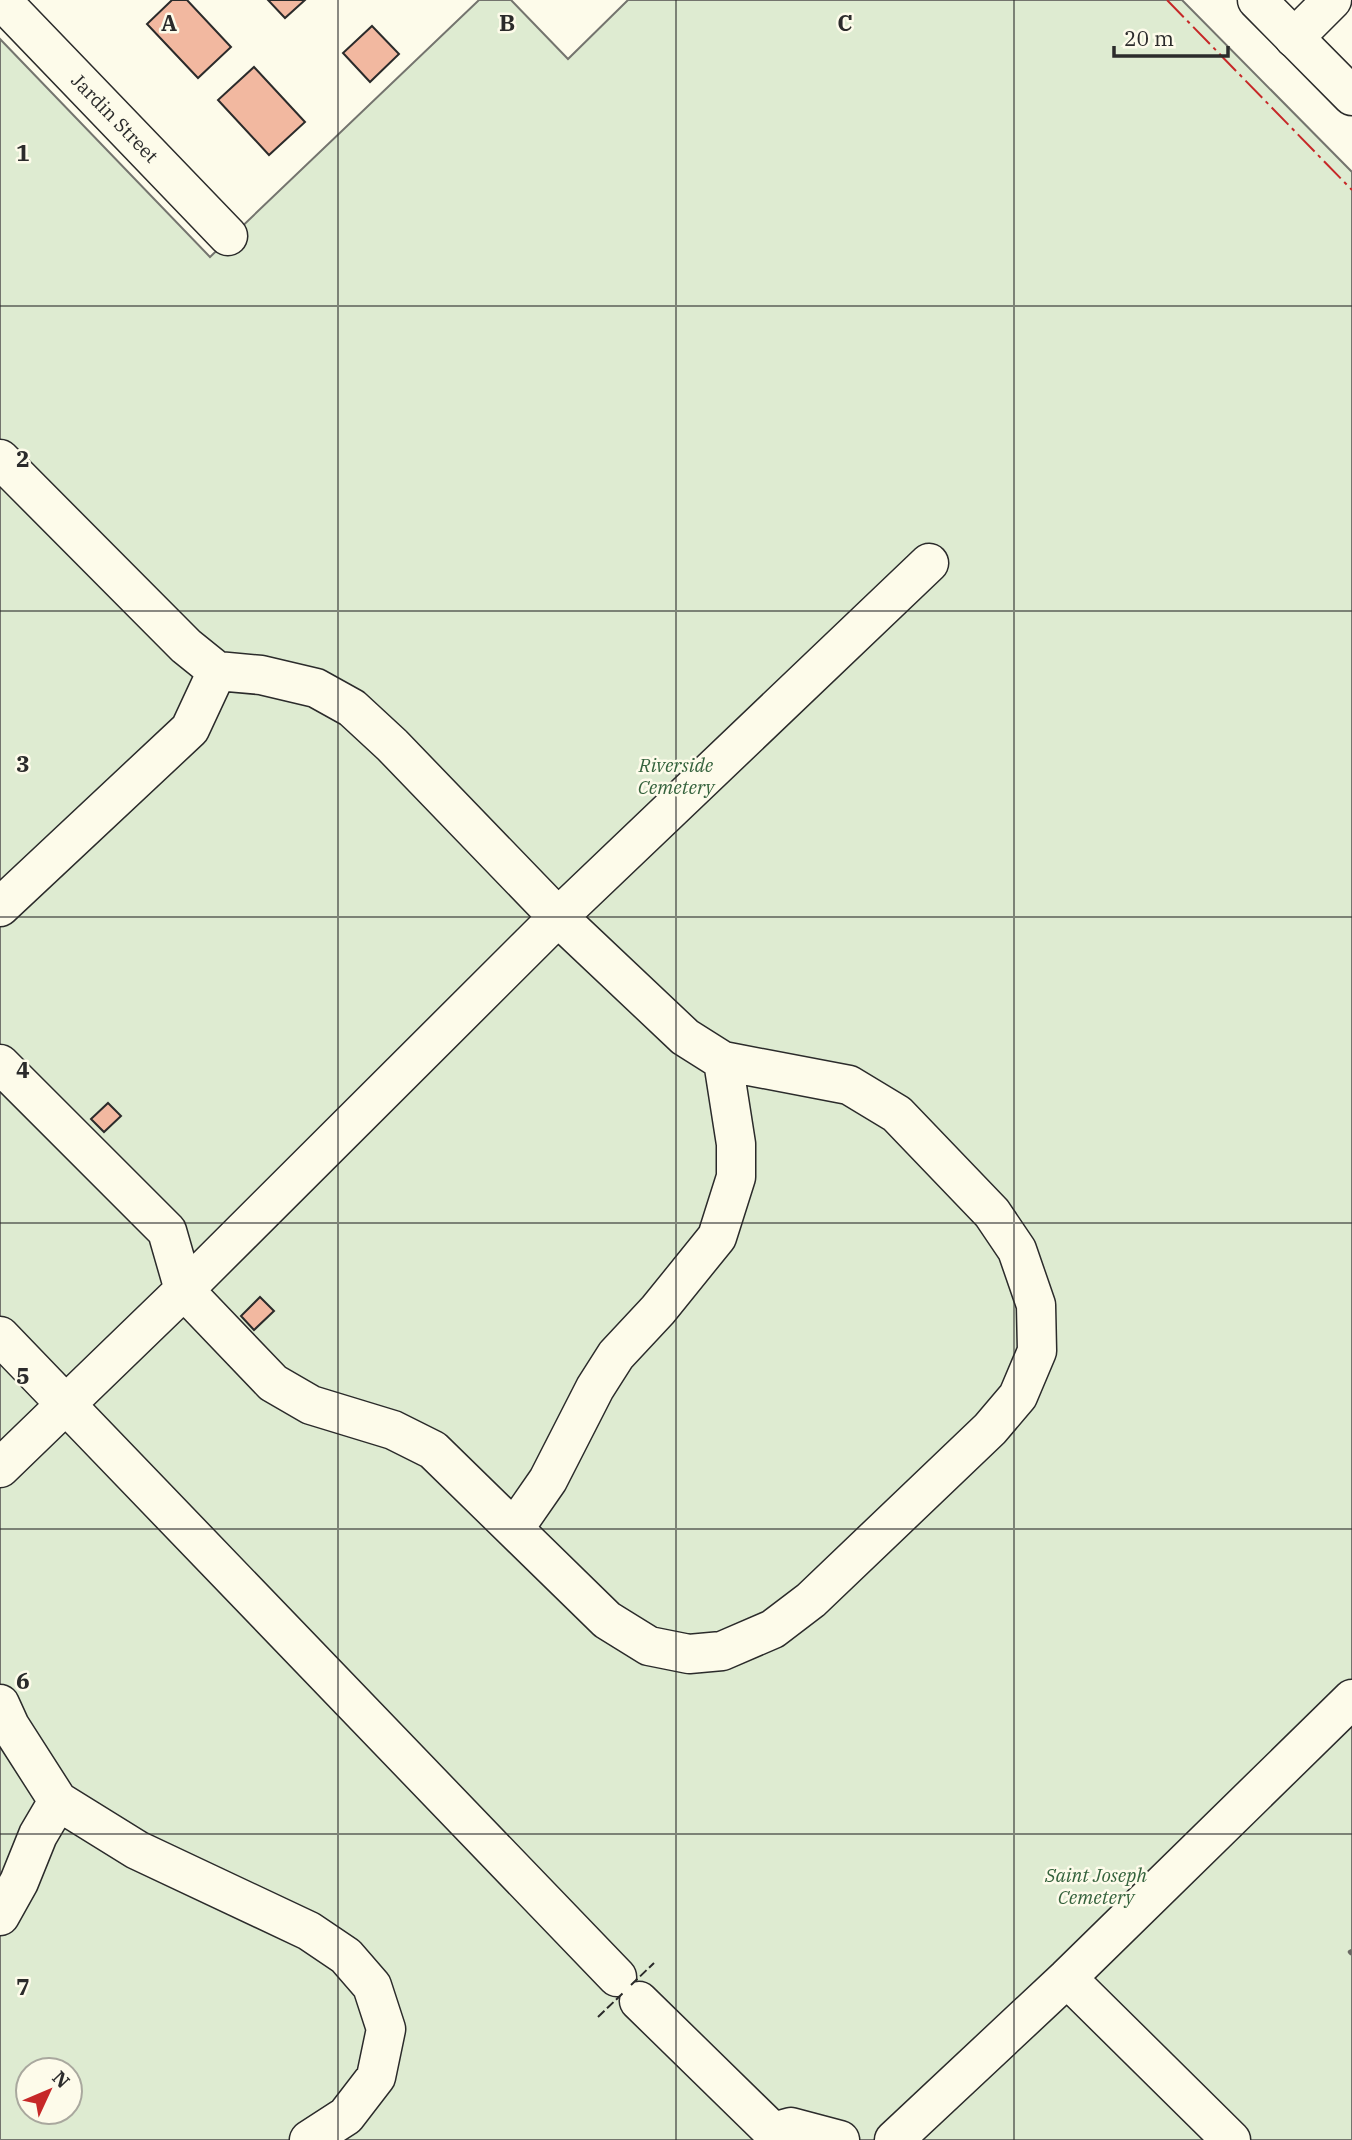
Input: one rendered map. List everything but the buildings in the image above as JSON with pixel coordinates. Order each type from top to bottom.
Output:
[{"type":"street","name":"Jardin Street","points":[[1,0],[228,236]]},
{"type":"street","points":[[1257,0],[1352,96]]},
{"type":"street","points":[[1294,37],[1332,0]]},
{"type":"street","points":[[0,459],[186,646],[217,671],[261,675],[316,688],[352,708],[392,745],[558,917],[685,1037],[723,1061],[849,1085],[897,1114],[992,1213],[1017,1250],[1036,1305],[1037,1351],[1018,1396],[990,1429],[811,1600],[773,1629],[722,1651],[689,1654],[649,1646],[607,1620],[433,1450],[393,1430],[312,1405],[273,1383],[184,1290],[167,1231],[0,1064]]},
{"type":"street","points":[[0,1468],[184,1290],[558,917],[929,563]]},
{"type":"street","points":[[0,907],[190,729],[217,671]]},
{"type":"street","points":[[514,1529],[548,1480],[595,1388],[616,1354],[658,1310],[717,1237],[736,1177],[736,1144],[723,1061]]},
{"type":"street","points":[[0,1336],[628,1989],[773,2136],[791,2127],[840,2140]]},
{"type":"street","points":[[894,2140],[1067,1978],[1352,1699]]},
{"type":"street","points":[[0,1704],[10,1726],[58,1801],[137,1850],[309,1931],[346,1956],[372,1986],[386,2029],[376,2077],[346,2116],[309,2140]]},
{"type":"street","points":[[0,1916],[19,1882],[38,1835],[58,1801]]},
{"type":"street","points":[[1067,1978],[1231,2140]]},
{"type":"green space","name":"Riverside Cemetery","points":[[479,0],[511,0],[568,59],[628,0],[1182,0],[1352,172],[1352,2140],[0,2140],[0,39],[210,257]]},
{"type":"fence","points":[[631,1985],[654,1963]]},
{"type":"fence","points":[[598,2017],[624,1992]]},
{"type":"power","points":[[1167,0],[1352,190]]},
{"type":"park label","name":"Saint Joseph Cemetery","points":[[1096,1886]]}]
